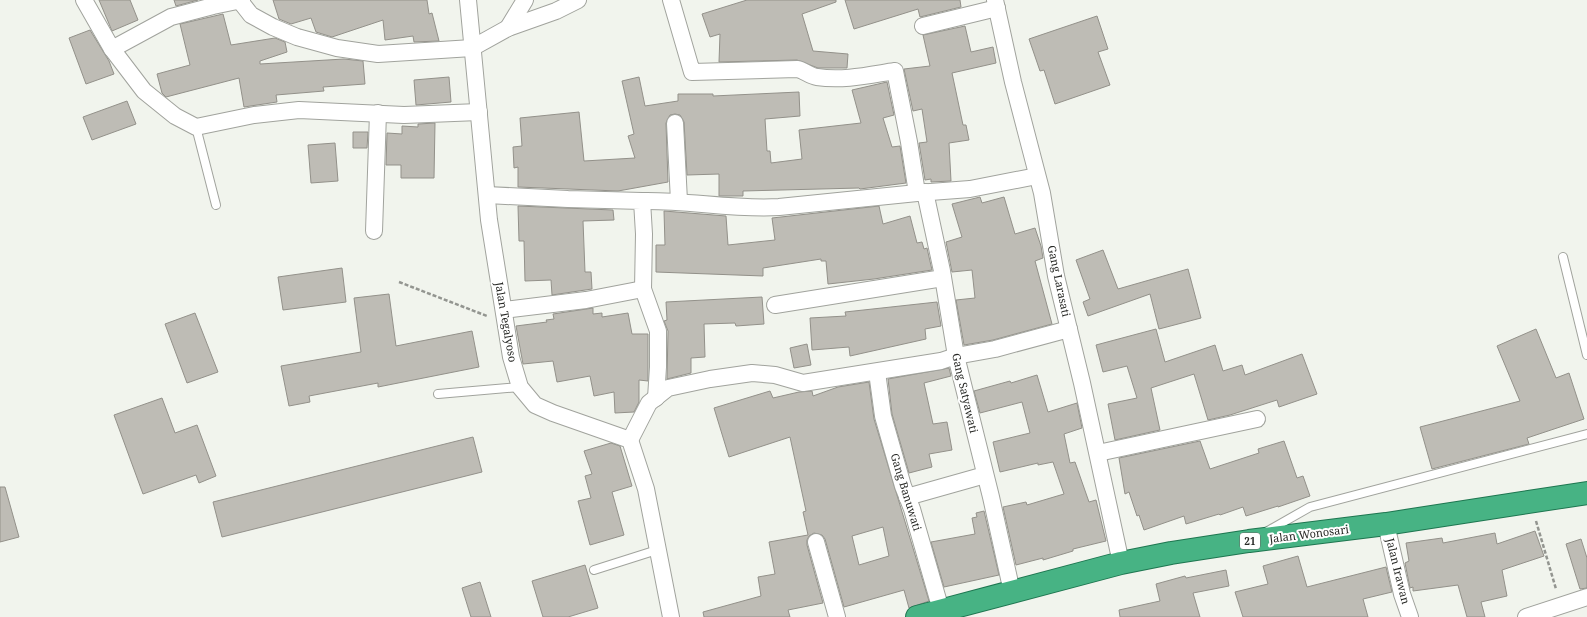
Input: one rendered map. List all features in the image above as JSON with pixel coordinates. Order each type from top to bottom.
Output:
[{"type":"highway","name":"Jalan Wonosari","points":[[918,617],[1121,563],[1171,553],[1249,541],[1386,524],[1587,493]]},
{"type":"street","points":[[84,0],[112,49],[144,91],[175,116],[196,127],[254,115],[299,110],[404,115],[479,112]]},
{"type":"street","points":[[112,49],[171,18],[241,0],[251,15],[273,27],[297,37],[337,48],[378,54],[472,48],[508,28],[556,12],[578,0]]},
{"type":"street","name":"Jalan Tegalyoso","points":[[468,0],[489,220],[511,357],[520,387],[535,405],[553,413],[630,440]]},
{"type":"street","points":[[508,28],[525,0]]},
{"type":"street","points":[[523,22],[536,0]]},
{"type":"street","name":"Gang Satyawati","points":[[671,0],[692,72],[797,69],[815,77],[848,78],[895,71],[909,142],[943,278],[956,356],[1012,592]]},
{"type":"street","points":[[924,26],[996,4]]},
{"type":"street","name":"Gang Larasati","points":[[996,4],[1013,82],[1042,193],[1056,276],[1098,453],[1121,563]]},
{"type":"street","points":[[374,232],[378,113]]},
{"type":"street","points":[[675,123],[680,202]]},
{"type":"street","points":[[487,195],[680,202],[758,208],[846,201],[921,192],[970,189],[1037,176]]},
{"type":"street","points":[[642,201],[644,234],[643,289],[658,331],[656,398]]},
{"type":"street","points":[[775,305],[943,278]]},
{"type":"street","points":[[505,317],[643,289]]},
{"type":"street","points":[[671,617],[646,489],[630,440],[649,403],[668,388],[710,379],[752,373],[775,375],[803,383],[877,372],[941,361],[956,356],[995,349],[1069,328]]},
{"type":"street","name":"Gang Banuwati","points":[[877,372],[883,416],[941,610]]},
{"type":"street","points":[[1098,453],[1257,419]]},
{"type":"street","points":[[908,497],[985,475]]},
{"type":"street","name":"Jalan Irawan","points":[[1386,524],[1402,594],[1410,617]]},
{"type":"street","points":[[816,542],[837,617]]},
{"type":"street","points":[[1526,617],[1587,597]]},
{"type":"lane","points":[[196,127],[216,205]]},
{"type":"lane","points":[[1563,257],[1584,327],[1587,355]]},
{"type":"lane","points":[[438,394],[520,387]]},
{"type":"lane","points":[[1249,541],[1310,507],[1587,434]]},
{"type":"lane","points":[[594,570],[657,550]]},
{"type":"path","points":[[399,282],[505,317]]},
{"type":"path","points":[[1530,501],[1561,605]]},
{"type":"building","points":[[99,0],[130,0],[138,20],[112,31]]},
{"type":"building","points":[[174,0],[198,0],[176,6]]},
{"type":"building","points":[[273,0],[427,0],[429,14],[432,13],[439,41],[414,42],[413,36],[385,40],[383,20],[332,37],[316,32],[311,18],[291,24],[279,19]]},
{"type":"building","points":[[747,0],[836,0],[836,2],[802,14],[813,51],[848,54],[847,68],[818,68],[797,60],[719,62],[720,34],[710,37],[702,14]]},
{"type":"building","points":[[845,0],[960,0],[961,7],[920,17],[918,9],[854,29]]},
{"type":"building","points":[[223,14],[231,45],[275,38],[285,42],[287,52],[260,61],[260,64],[344,59],[363,61],[365,84],[323,87],[324,91],[276,95],[277,102],[244,107],[239,78],[166,97],[162,93],[157,74],[190,65],[180,24]]},
{"type":"building","points":[[1097,16],[1108,49],[1098,52],[1110,85],[1055,104],[1044,70],[1040,71],[1029,39]]},
{"type":"building","points":[[965,26],[971,52],[993,47],[996,63],[952,73],[963,125],[966,125],[969,140],[949,143],[951,181],[931,182],[931,179],[925,180],[919,143],[927,142],[922,109],[913,111],[904,69],[930,66],[923,35]]},
{"type":"building","points":[[90,30],[109,61],[114,74],[86,84],[69,38]]},
{"type":"building","points":[[449,77],[451,102],[416,105],[414,80]]},
{"type":"building","points":[[639,77],[645,106],[678,101],[678,94],[713,94],[713,96],[799,92],[800,116],[765,119],[767,151],[770,151],[771,163],[802,159],[799,130],[861,123],[852,90],[887,82],[894,115],[883,118],[892,147],[900,146],[906,183],[860,189],[743,191],[743,196],[719,196],[719,174],[687,175],[684,122],[680,115],[675,114],[670,115],[666,123],[668,182],[618,191],[518,187],[518,167],[514,168],[513,147],[522,146],[520,118],[579,112],[584,161],[635,158],[628,136],[634,134],[622,81]]},
{"type":"building","points":[[127,101],[136,124],[92,140],[83,117]]},
{"type":"building","points":[[435,123],[434,178],[401,178],[401,165],[386,165],[387,133],[402,134],[402,126],[418,127],[418,124]]},
{"type":"building","points":[[353,132],[368,132],[367,148],[353,148]]},
{"type":"building","points":[[335,143],[338,181],[311,183],[308,145]]},
{"type":"building","points":[[980,197],[982,203],[1004,197],[1015,234],[1035,228],[1043,258],[1035,261],[1052,324],[993,340],[964,345],[956,300],[975,298],[972,270],[952,272],[946,242],[962,237],[952,204]]},
{"type":"building","points":[[518,206],[613,210],[614,220],[583,221],[585,272],[591,272],[592,289],[552,295],[551,280],[525,281],[524,241],[519,241]]},
{"type":"building","points":[[879,206],[883,224],[910,216],[917,243],[922,242],[924,249],[927,248],[932,270],[828,284],[826,261],[821,261],[821,259],[763,268],[763,276],[656,272],[656,245],[665,245],[664,211],[726,216],[728,245],[775,240],[772,218]]},
{"type":"building","points":[[1103,250],[1118,289],[1188,269],[1201,318],[1159,329],[1150,294],[1088,316],[1083,302],[1090,299],[1076,260]]},
{"type":"building","points":[[342,268],[346,302],[283,310],[278,277]]},
{"type":"building","points":[[389,294],[396,346],[472,331],[479,367],[378,387],[378,383],[309,396],[310,402],[289,406],[281,366],[361,352],[354,298]]},
{"type":"building","points":[[762,297],[764,324],[736,326],[735,323],[704,324],[705,357],[691,358],[691,373],[667,379],[668,331],[664,321],[667,320],[666,302]]},
{"type":"building","points":[[937,302],[941,326],[925,329],[926,339],[850,356],[849,347],[812,350],[810,318],[846,316],[845,312]]},
{"type":"building","points":[[593,308],[593,314],[602,313],[602,317],[628,313],[632,334],[648,334],[648,381],[639,380],[639,402],[634,412],[615,413],[614,392],[594,396],[590,376],[557,382],[553,361],[523,364],[516,326],[547,322],[546,320],[554,319],[553,314]]},
{"type":"building","points":[[195,313],[218,372],[187,383],[165,324]]},
{"type":"building","points":[[1156,329],[1165,362],[1215,345],[1223,371],[1242,365],[1245,375],[1302,354],[1317,394],[1279,407],[1277,400],[1230,415],[1208,420],[1194,374],[1151,388],[1160,430],[1115,440],[1108,404],[1137,398],[1127,366],[1103,372],[1096,345]]},
{"type":"building","points":[[1536,329],[1556,378],[1569,373],[1584,419],[1527,438],[1529,444],[1432,469],[1420,427],[1520,401],[1497,346]]},
{"type":"building","points":[[807,344],[811,365],[794,368],[790,348]]},
{"type":"building","points":[[949,368],[951,376],[924,383],[933,424],[947,422],[952,450],[929,454],[932,467],[909,473],[892,414],[888,379]]},
{"type":"building","points":[[1037,375],[1048,412],[1077,403],[1082,428],[1064,434],[1070,463],[1075,462],[1089,502],[1096,500],[1106,541],[1073,549],[1073,551],[1043,560],[1043,558],[1016,565],[1003,507],[1026,502],[1027,505],[1064,494],[1053,462],[1038,465],[1038,463],[1000,472],[993,442],[1030,433],[1022,402],[980,413],[974,391],[1010,381],[1011,383]]},
{"type":"building","points":[[869,382],[874,419],[929,601],[909,608],[904,590],[844,607],[825,539],[822,535],[814,533],[809,536],[807,545],[823,603],[788,610],[790,617],[704,617],[703,612],[761,596],[758,577],[775,574],[769,542],[808,535],[803,512],[806,511],[790,437],[729,457],[714,408],[770,391],[773,398],[799,392],[812,391],[813,396],[838,387]],"holes":[[[883,527],[889,556],[859,565],[852,536]]]},
{"type":"building","points":[[162,398],[175,433],[197,425],[216,476],[199,483],[196,475],[143,494],[114,415]]},
{"type":"building","points":[[473,437],[482,472],[222,537],[213,502]]},
{"type":"building","points":[[1200,441],[1210,469],[1259,453],[1258,449],[1284,441],[1297,478],[1303,476],[1310,496],[1246,516],[1243,507],[1186,524],[1184,516],[1144,530],[1139,515],[1137,516],[1129,492],[1125,494],[1119,458]]},
{"type":"building","points":[[611,443],[620,446],[632,486],[612,492],[624,535],[590,545],[578,501],[591,498],[585,476],[592,474],[584,451]]},
{"type":"building","points":[[0,487],[5,487],[19,537],[0,542]]},
{"type":"building","points":[[984,511],[999,575],[944,587],[931,542],[975,534],[972,518],[977,517],[976,513]]},
{"type":"building","points":[[1535,531],[1544,556],[1502,570],[1507,596],[1481,602],[1485,617],[1467,617],[1458,585],[1413,591],[1413,587],[1410,588],[1405,563],[1409,561],[1406,543],[1442,538],[1443,543],[1495,533],[1497,544]]},
{"type":"building","points":[[1581,539],[1587,558],[1587,588],[1580,589],[1566,544]]},
{"type":"building","points":[[1298,556],[1307,587],[1386,567],[1392,592],[1363,599],[1368,617],[1243,617],[1235,592],[1268,584],[1263,566]]},
{"type":"building","points":[[585,565],[598,608],[568,617],[543,617],[532,581]]},
{"type":"building","points":[[1226,570],[1229,586],[1193,593],[1200,617],[1120,617],[1119,610],[1160,601],[1156,584],[1185,576],[1186,578]]},
{"type":"building","points":[[480,582],[491,617],[471,617],[462,588]]}]
